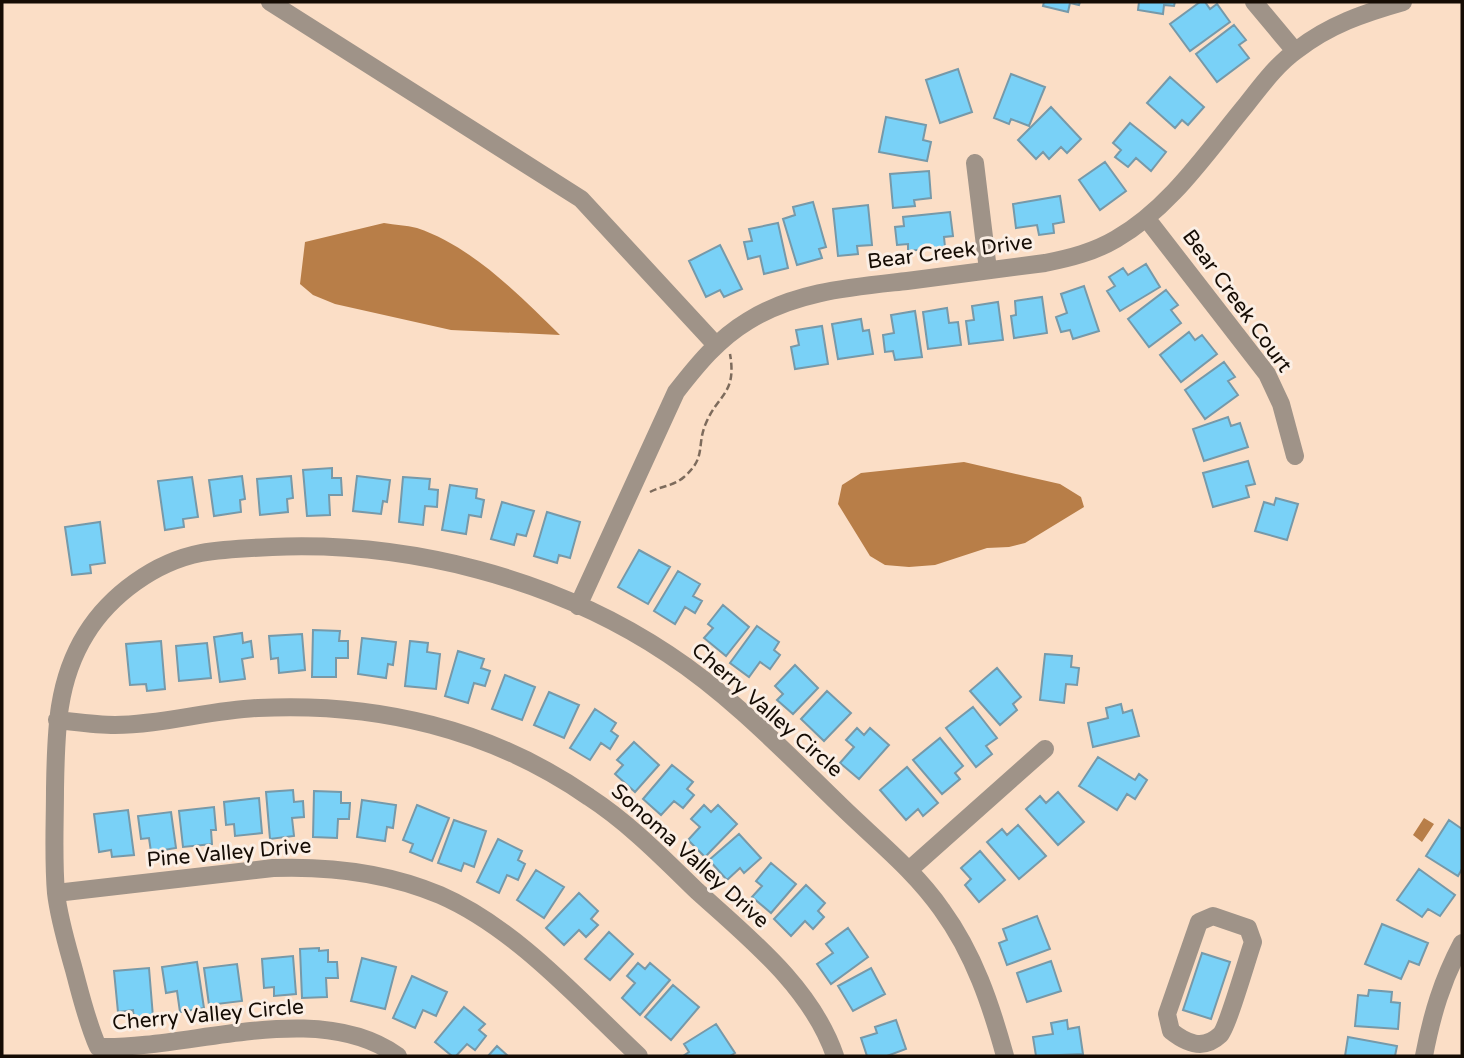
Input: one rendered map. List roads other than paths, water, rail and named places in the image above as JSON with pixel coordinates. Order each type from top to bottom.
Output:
[{"type":"street","points":[[270,2],[581,199],[723,349]]},
{"type":"street","points":[[1254,2],[1295,51]]},
{"type":"street","name":"Bear Creek Drive","points":[[578,606],[676,391],[698,363],[723,349],[748,321],[784,303],[824,292],[1045,263],[1081,255],[1115,240],[1147,219],[1172,193],[1274,71],[1295,51],[1336,24],[1404,2]]},
{"type":"street","points":[[975,163],[988,270]]},
{"type":"street","name":"Bear Creek Court","points":[[1147,219],[1267,374],[1281,404],[1295,456]]},
{"type":"street","name":"Cherry Valley Circle","points":[[398,1056],[387,1048],[351,1034],[313,1028],[277,1029],[124,1048],[98,1047],[90,1028],[56,893],[54,866],[57,720],[61,691],[87,632],[114,598],[153,571],[196,554],[236,548],[309,545],[353,547],[415,555],[472,568],[540,590],[578,606],[667,654],[731,703],[909,870],[942,909],[967,951],[990,1004],[1005,1056]]},
{"type":"street","name":"Sonoma Valley Drive","points":[[57,720],[117,725],[256,708],[323,707],[394,715],[484,740],[547,769],[591,798],[633,831],[779,968],[812,1011],[835,1056]]},
{"type":"street","points":[[909,870],[1045,749]]},
{"type":"street","name":"Pine Valley Drive","points":[[56,893],[273,868],[346,870],[394,880],[441,896],[488,922],[530,954],[639,1056]]},
{"type":"street","points":[[1213,916],[1248,928],[1253,942],[1222,1034],[1207,1044],[1183,1050],[1171,1031],[1167,1014],[1199,922],[1213,916]]},
{"type":"street","points":[[1424,1056],[1430,1022],[1445,975],[1462,943]]}]
